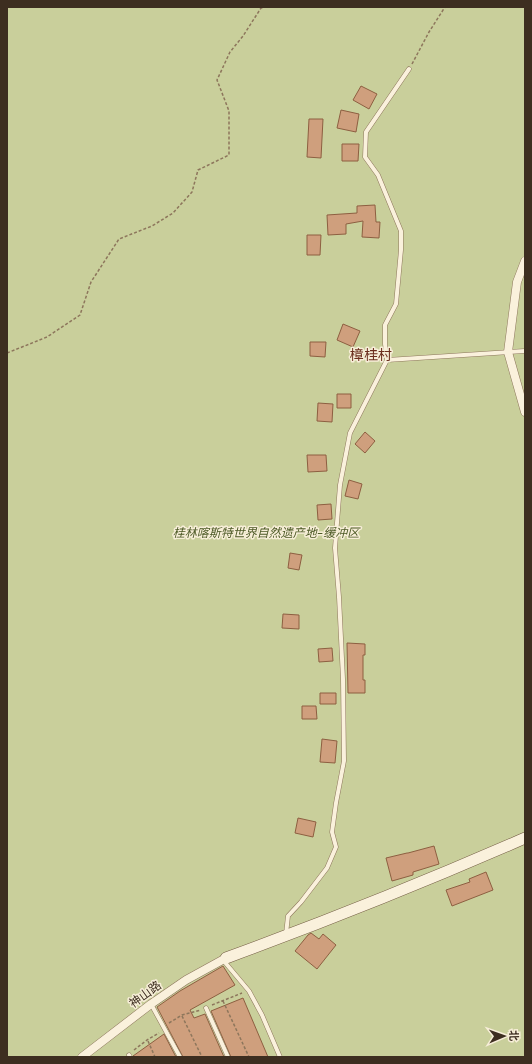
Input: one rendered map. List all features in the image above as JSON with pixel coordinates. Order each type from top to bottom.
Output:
[{"type":"main road","points":[[225,959],[328,920],[455,869],[525,838]]},
{"type":"street","points":[[525,261],[517,282],[508,352],[525,412]]},
{"type":"street","name":"神山路","points":[[82,1057],[186,980],[225,959]]},
{"type":"lane","points":[[286,936],[288,916],[327,868],[336,847],[332,832],[344,761],[343,679],[335,548],[340,485],[350,434],[387,360],[385,325],[396,304],[401,250],[401,232],[378,175],[365,157],[366,132],[409,69]]},
{"type":"lane","points":[[387,360],[525,351]]},
{"type":"lane","points":[[225,959],[249,991],[262,1015],[280,1057]]},
{"type":"lane","points":[[152,1004],[180,1057]]},
{"type":"lane","points":[[206,1008],[228,1057]]},
{"type":"path","points":[[7,353],[47,337],[80,315],[91,282],[119,239],[152,226],[173,213],[192,192],[198,170],[229,155],[229,111],[217,80],[230,52],[243,36],[261,8],[265,7]]},
{"type":"path","points":[[409,69],[428,32],[445,7]]},
{"type":"path","points":[[129,1056],[147,1040],[162,1032],[164,1026],[182,1016],[249,991]]},
{"type":"path","points":[[223,1001],[249,1057]]},
{"type":"path","points":[[182,1016],[202,1057]]},
{"type":"path","points":[[147,1040],[156,1057]]},
{"type":"green space","name":"桂林喀斯特世界自然遗产地-缓冲区","points":[[7,7],[525,7],[525,1057],[7,1057]]},
{"type":"building","points":[[361,86],[377,94],[369,109],[353,100]]},
{"type":"building","points":[[341,110],[359,114],[356,132],[337,128]]},
{"type":"building","points":[[309,119],[323,119],[321,158],[307,157]]},
{"type":"building","points":[[342,144],[359,144],[358,161],[342,161]]},
{"type":"building","points":[[375,205],[376,222],[380,222],[379,238],[362,237],[363,221],[346,224],[346,234],[328,235],[327,215],[357,213],[357,206]]},
{"type":"building","points":[[307,235],[321,235],[320,255],[307,255]]},
{"type":"building","points":[[343,324],[360,331],[353,347],[337,340]]},
{"type":"building","points":[[310,342],[326,342],[325,357],[310,356]]},
{"type":"building","points":[[337,394],[351,394],[351,408],[337,408]]},
{"type":"building","points":[[318,403],[333,404],[332,422],[317,421]]},
{"type":"building","points":[[365,432],[375,441],[365,453],[355,444]]},
{"type":"building","points":[[307,455],[326,455],[327,471],[308,472]]},
{"type":"building","points":[[349,480],[362,484],[358,499],[345,496]]},
{"type":"building","points":[[331,504],[332,519],[318,520],[317,505]]},
{"type":"building","points":[[290,553],[302,555],[299,570],[288,568]]},
{"type":"building","points":[[283,614],[299,615],[299,629],[282,628]]},
{"type":"building","points":[[347,643],[365,644],[365,655],[363,655],[363,680],[365,680],[365,693],[348,693]]},
{"type":"building","points":[[332,648],[333,661],[319,662],[318,649]]},
{"type":"building","points":[[320,693],[336,693],[336,704],[320,704]]},
{"type":"building","points":[[302,706],[316,706],[317,719],[302,719]]},
{"type":"building","points":[[322,739],[337,741],[335,763],[320,762]]},
{"type":"building","points":[[298,818],[316,822],[313,837],[295,833]]},
{"type":"building","points":[[434,846],[439,864],[413,872],[413,875],[392,881],[386,858]]},
{"type":"building","points":[[486,872],[493,890],[452,906],[446,890],[470,882],[469,879]]},
{"type":"building","points":[[311,933],[319,939],[323,934],[336,945],[317,969],[295,951]]},
{"type":"building","points":[[223,966],[235,985],[190,1010],[194,1018],[205,1014],[224,1057],[183,1057],[157,1007],[180,991]]},
{"type":"building","points":[[243,998],[268,1057],[231,1057],[211,1011]]},
{"type":"building","points":[[164,1034],[176,1057],[133,1057],[133,1056]]},
{"type":"district","name":"樟桂村","points":[[371,355]]}]
